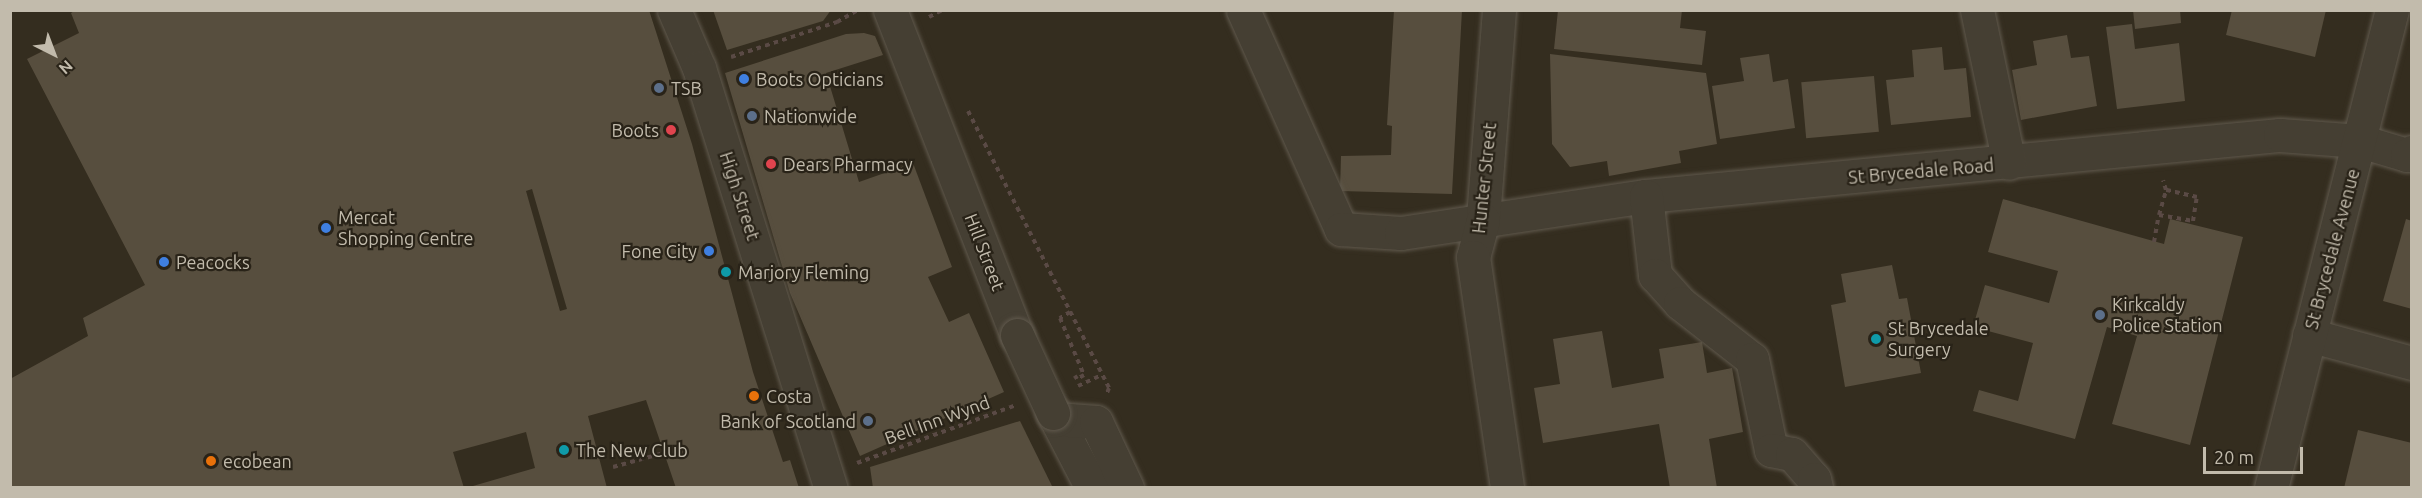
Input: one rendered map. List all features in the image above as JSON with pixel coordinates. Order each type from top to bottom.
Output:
[{"type":"street","name":"High Street","points":[[674,10],[699,68],[829,481]]},
{"type":"street","name":"Hill Street","points":[[890,10],[1017,334],[1054,416],[1092,488]]},
{"type":"street","name":"St Brycedale Road","points":[[1243,10],[1341,229],[1401,234],[1646,196],[2008,163],[2280,135],[2360,141],[2410,154]]},
{"type":"street","name":"Hunter Street","points":[[1499,10],[1483,220],[1473,257],[1507,488]]},
{"type":"street","points":[[1977,10],[2008,163]]},
{"type":"street","name":"St Brycedale Avenue","points":[[2271,488],[2392,10]]},
{"type":"street","points":[[1646,196],[1655,275],[1680,303],[1752,359],[1771,450],[1792,454],[1814,479],[1816,488]]},
{"type":"street","points":[[2309,335],[2412,363]]},
{"type":"street","points":[[1054,416],[1096,422],[1127,488]]},
{"type":"path","points":[[699,68],[837,22],[858,10]]},
{"type":"path","points":[[922,20],[942,10]]},
{"type":"path","points":[[963,101],[1109,388],[1096,422]]},
{"type":"path","points":[[2152,148],[2166,190],[2154,242]]},
{"type":"path","points":[[2159,215],[2193,221],[2197,197],[2166,190]]},
{"type":"path","name":"Bell Inn Wynd","points":[[829,481],[1020,404]]},
{"type":"path","points":[[613,467],[664,453]]},
{"type":"building","name":"Mercat Shopping Centre","points":[[76,10],[649,10],[692,144],[753,372],[783,462],[790,460],[799,488],[676,488],[646,400],[588,416],[607,488],[466,488],[535,468],[526,432],[453,452],[464,488],[10,488],[10,379],[88,336],[83,318],[145,285],[27,59],[79,33],[71,13]],"holes":[[[532,189],[567,309],[560,311],[526,191]]]},
{"type":"building","points":[[713,10],[831,10],[823,21],[727,50]]},
{"type":"building","points":[[1394,10],[1462,10],[1452,194],[1340,191],[1341,156],[1391,155],[1392,126],[1387,125]]},
{"type":"building","points":[[1558,10],[1682,10],[1680,28],[1706,31],[1702,65],[1554,49]]},
{"type":"building","points":[[2133,10],[2180,10],[2181,23],[2135,29]]},
{"type":"building","points":[[2232,10],[2326,10],[2315,57],[2226,35]]},
{"type":"building","points":[[2132,24],[2135,49],[2179,43],[2185,101],[2117,109],[2106,27]]},
{"type":"building","points":[[864,33],[875,36],[883,55],[826,73],[859,182],[913,163],[952,267],[928,277],[949,322],[969,313],[1004,392],[860,456],[790,293],[725,73],[846,34]]},
{"type":"building","points":[[2067,35],[2071,58],[2089,56],[2097,106],[2021,120],[2012,70],[2037,65],[2033,41]]},
{"type":"building","points":[[1942,47],[1944,70],[1966,68],[1971,117],[1891,125],[1886,80],[1914,77],[1912,50]]},
{"type":"building","points":[[1550,54],[1706,73],[1717,144],[1679,151],[1681,163],[1609,176],[1607,161],[1570,167],[1552,144]]},
{"type":"building","points":[[1769,54],[1773,82],[1788,79],[1795,128],[1720,139],[1712,86],[1744,81],[1740,58]]},
{"type":"building","points":[[1874,76],[1879,132],[1806,138],[1801,82]]},
{"type":"building","name":"Kirkcaldy Police Station","points":[[2003,199],[2164,244],[2170,219],[2243,237],[2190,445],[2112,424],[2137,336],[2107,327],[2075,439],[1973,411],[1979,390],[2018,401],[2033,343],[1973,327],[1985,285],[2049,303],[2058,271],[1988,252]]},
{"type":"building","points":[[2406,219],[2412,221],[2412,309],[2383,301]]},
{"type":"building","name":"St Brycedale Surgery","points":[[1892,265],[1899,299],[1907,298],[1921,373],[1845,387],[1831,305],[1846,302],[1841,274]]},
{"type":"building","points":[[1602,331],[1612,388],[1664,378],[1659,349],[1702,342],[1707,373],[1732,368],[1743,432],[1709,439],[1717,488],[1670,488],[1659,424],[1543,443],[1534,388],[1560,384],[1553,339]]},
{"type":"building","points":[[1020,421],[1053,488],[873,488],[870,467]]},
{"type":"building","points":[[2358,430],[2412,443],[2412,488],[2344,488]]},
{"type":"place","name":"Boots Opticians","points":[[744,79]]},
{"type":"place","name":"TSB","points":[[659,88]]},
{"type":"place","name":"Nationwide","points":[[752,116]]},
{"type":"place","name":"Boots","points":[[671,130]]},
{"type":"place","name":"Dears Pharmacy","points":[[771,164]]},
{"type":"place","name":"Mercat Shopping Centre","points":[[326,228]]},
{"type":"place","name":"Fone City","points":[[709,251]]},
{"type":"place","name":"Peacocks","points":[[164,262]]},
{"type":"place","name":"Marjory Fleming","points":[[726,272]]},
{"type":"place","name":"Kirkcaldy Police Station","points":[[2100,315]]},
{"type":"place","name":"St Brycedale Surgery","points":[[1876,339]]},
{"type":"place","name":"Costa","points":[[754,396]]},
{"type":"place","name":"Bank of Scotland","points":[[868,421]]},
{"type":"place","name":"The New Club","points":[[564,450]]},
{"type":"place","name":"ecobean","points":[[211,461]]}]
